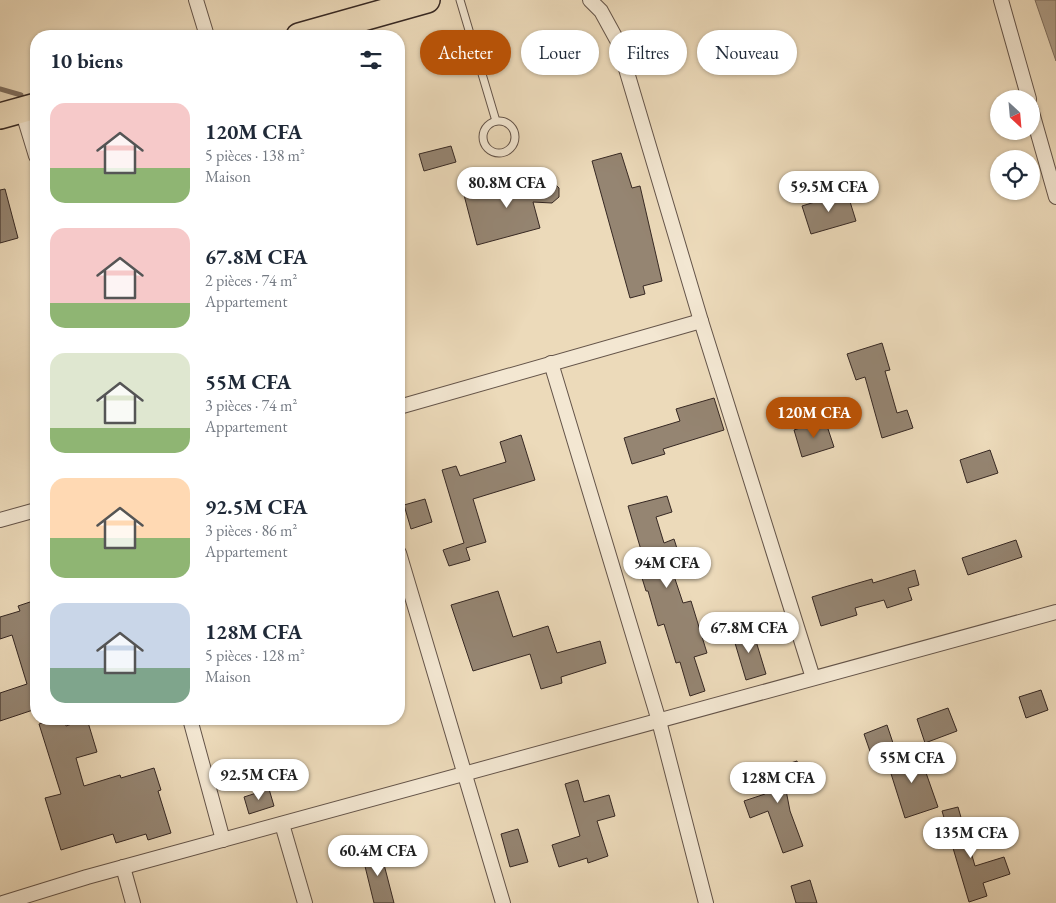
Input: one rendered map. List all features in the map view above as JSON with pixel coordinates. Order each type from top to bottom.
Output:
[{"type":"highway","points":[[320,30],[427,0]]},
{"type":"street","points":[[196,0],[205,30]]},
{"type":"street","points":[[590,0],[601,11],[618,42],[701,321],[813,678]]},
{"type":"street","points":[[1001,0],[1026,90]]},
{"type":"street","points":[[19,111],[30,140]]},
{"type":"street","points":[[1040,140],[1056,198]]},
{"type":"street","points":[[405,405],[701,321]]},
{"type":"street","points":[[552,363],[659,720],[706,903]]},
{"type":"street","points":[[0,520],[30,512]]},
{"type":"street","points":[[405,573],[503,903]]},
{"type":"street","points":[[2,903],[123,867],[1056,612]]},
{"type":"street","points":[[192,725],[223,840]]},
{"type":"street","points":[[282,824],[305,903]]},
{"type":"street","points":[[123,867],[133,903]]},
{"type":"lane","points":[[460,0],[496,121]]},
{"type":"lane","points":[[496,121],[505,122],[512,128],[515,136],[513,145],[506,151],[497,153],[488,149],[483,142],[483,133],[488,125],[496,121]]},
{"type":"shaded area","points":[[1035,0],[1056,0],[1056,61]]},
{"type":"building","points":[[451,146],[456,162],[424,171],[419,154]]},
{"type":"building","points":[[621,153],[632,188],[640,186],[662,281],[643,286],[645,294],[630,298],[592,161]]},
{"type":"building","points":[[527,178],[531,193],[544,181],[553,182],[559,188],[559,197],[552,203],[533,202],[540,228],[477,245],[464,195]]},
{"type":"building","points":[[5,189],[18,238],[0,243],[0,190]]},
{"type":"building","points":[[847,192],[856,221],[811,234],[802,206]]},
{"type":"building","points":[[882,343],[890,370],[885,371],[897,413],[907,410],[913,428],[882,438],[865,377],[856,380],[847,354]]},
{"type":"building","points":[[714,398],[724,430],[663,449],[665,454],[632,464],[624,438],[680,421],[676,409]]},
{"type":"building","points":[[825,420],[834,447],[802,457],[794,430]]},
{"type":"building","points":[[521,435],[535,480],[473,499],[486,542],[466,548],[470,560],[449,566],[443,550],[464,543],[442,470],[456,466],[460,476],[506,462],[500,442]]},
{"type":"building","points":[[990,450],[998,473],[967,483],[960,460]]},
{"type":"building","points":[[667,496],[672,512],[656,517],[664,543],[674,539],[681,561],[670,564],[683,603],[691,601],[707,653],[694,657],[705,691],[690,696],[680,662],[676,663],[664,624],[658,626],[648,591],[646,591],[634,552],[641,550],[628,506]]},
{"type":"building","points":[[425,499],[432,522],[411,529],[405,505]]},
{"type":"building","points":[[1016,540],[1022,557],[968,575],[962,558]]},
{"type":"building","points":[[915,570],[919,585],[908,588],[912,600],[887,608],[884,600],[855,608],[857,615],[821,626],[812,597],[872,579],[873,583]]},
{"type":"building","points":[[498,591],[513,637],[548,626],[557,653],[600,641],[606,663],[561,677],[562,683],[541,689],[530,654],[473,671],[451,605]]},
{"type":"building","points":[[30,602],[30,711],[0,721],[0,693],[27,684],[12,635],[0,639],[0,617],[20,611],[18,606]]},
{"type":"building","points":[[752,628],[766,674],[746,680],[732,633]]},
{"type":"building","points":[[1041,690],[1048,710],[1026,718],[1019,697]]},
{"type":"building","points":[[948,708],[957,731],[925,743],[917,719]]},
{"type":"building","points":[[39,725],[89,725],[97,752],[76,758],[84,786],[120,775],[121,778],[154,768],[161,790],[158,791],[171,833],[148,840],[146,834],[116,843],[113,834],[61,850],[45,798],[61,794]]},
{"type":"building","points":[[887,725],[895,749],[872,757],[864,734]]},
{"type":"building","points":[[918,750],[938,807],[905,818],[887,761]]},
{"type":"building","points":[[797,761],[802,780],[785,785],[790,811],[803,846],[783,853],[768,811],[750,818],[744,801],[765,794],[759,773]]},
{"type":"building","points":[[578,780],[584,802],[609,795],[615,816],[597,821],[608,856],[588,863],[587,858],[559,867],[552,845],[580,836],[565,784]]},
{"type":"building","points":[[269,789],[274,806],[249,814],[244,797]]},
{"type":"building","points":[[958,807],[975,866],[1004,857],[1010,874],[983,883],[987,896],[969,902],[942,811]]},
{"type":"building","points":[[518,829],[528,862],[510,867],[501,834]]},
{"type":"building","points":[[380,849],[394,903],[374,903],[362,854]]},
{"type":"building","points":[[810,880],[817,903],[796,903],[791,886]]},
{"type":"waterway","points":[[0,89],[21,95]]}]
